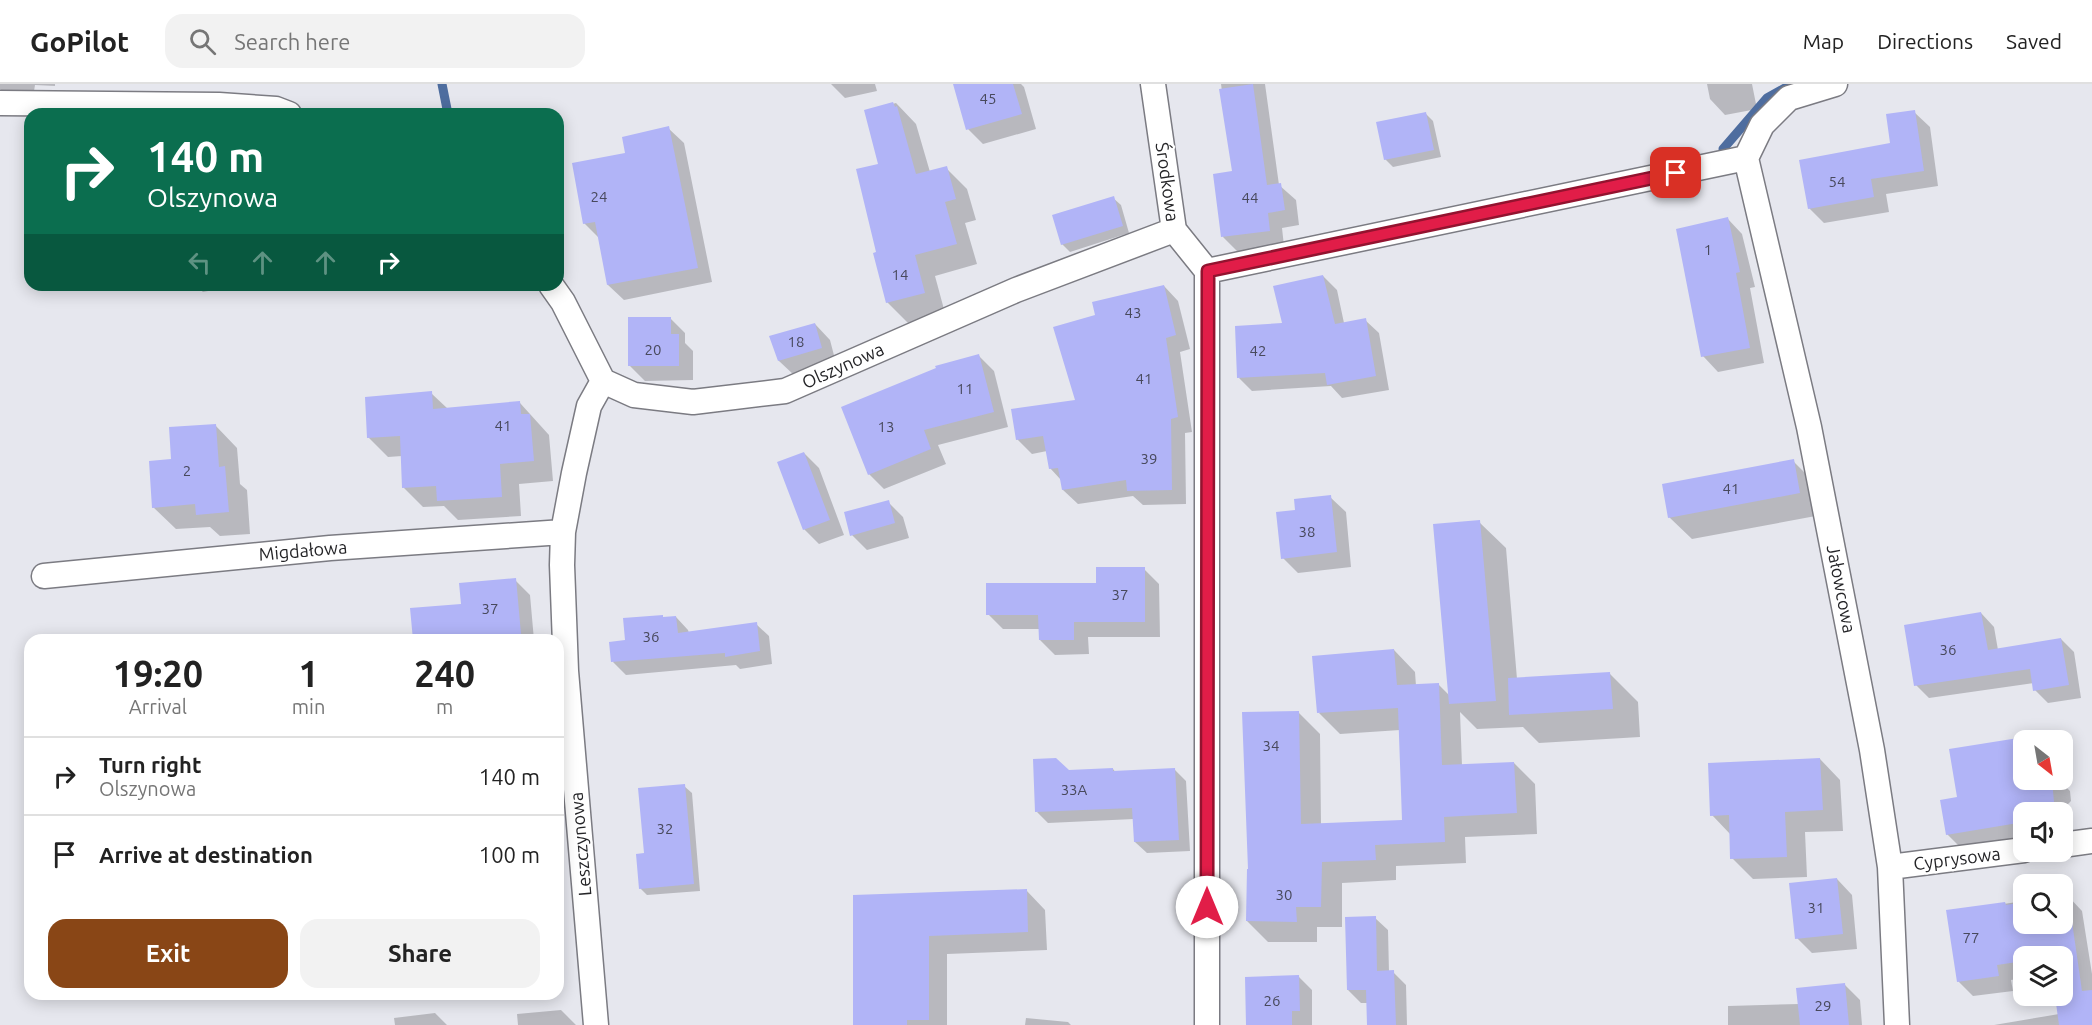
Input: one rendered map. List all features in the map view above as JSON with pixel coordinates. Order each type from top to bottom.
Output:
[{"type":"street","name":"Środkowa","points":[[1153,84],[1174,230],[1208,271]]},
{"type":"street","points":[[1207,1025],[1208,271],[1746,158],[1762,125],[1789,98],[1835,84]]},
{"type":"street","points":[[0,103],[219,105],[262,108]]},
{"type":"street","name":"Jałowcowa","points":[[1746,158],[1809,427],[1872,750],[1890,867],[1898,1025]]},
{"type":"street","name":"Olszynowa","points":[[603,381],[634,395],[693,402],[785,391],[1016,290],[1174,230]]},
{"type":"street","points":[[555,291],[603,381]]},
{"type":"street","name":"Leszczynowa","points":[[596,1025],[567,670],[562,565],[563,532],[589,406],[603,381]]},
{"type":"street","name":"Migdałowa","points":[[44,576],[330,548],[563,532]]},
{"type":"street","points":[[2073,844],[2092,841]]},
{"type":"street","name":"Cyprysowa","points":[[1890,867],[2013,851]]},
{"type":"building","points":[[953,84],[1013,84],[1022,114],[966,130]]},
{"type":"building","points":[[1253,84],[1267,185],[1281,183],[1285,210],[1268,213],[1270,231],[1221,237],[1213,174],[1232,171],[1219,89]]},
{"type":"building","points":[[893,102],[895,107],[897,106],[916,174],[947,166],[956,199],[945,202],[957,244],[915,255],[925,293],[886,303],[856,169],[878,164],[864,110]]},
{"type":"building","points":[[1915,110],[1924,171],[1871,179],[1874,197],[1808,209],[1799,160],[1890,143],[1886,114]]},
{"type":"building","points":[[1426,112],[1434,150],[1384,160],[1376,122]]},
{"type":"building","points":[[669,126],[698,268],[607,285],[595,222],[583,224],[572,163],[625,153],[622,137]]},
{"type":"building","points":[[1114,196],[1123,226],[1061,245],[1052,215]]},
{"type":"building","points":[[1728,217],[1740,272],[1736,273],[1750,348],[1701,357],[1676,229]]},
{"type":"building","points":[[1323,275],[1335,324],[1366,318],[1376,376],[1327,385],[1325,373],[1237,378],[1235,326],[1282,323],[1273,286]]},
{"type":"building","points":[[1164,285],[1176,335],[1166,338],[1178,417],[1171,419],[1172,490],[1127,491],[1126,480],[1062,490],[1058,468],[1049,469],[1043,436],[1016,440],[1011,409],[1075,400],[1053,327],[1095,315],[1092,302]]},
{"type":"building","points":[[628,317],[671,317],[671,334],[679,334],[679,366],[628,366]]},
{"type":"building","points":[[815,323],[822,348],[778,361],[769,336]]},
{"type":"building","points":[[979,354],[994,412],[924,430],[931,449],[868,475],[841,407],[936,368],[935,366]]},
{"type":"building","points":[[432,391],[433,409],[520,401],[521,414],[530,414],[534,461],[500,464],[502,497],[437,501],[436,486],[402,488],[400,436],[367,438],[365,397]]},
{"type":"building","points":[[216,424],[219,467],[225,466],[229,512],[196,515],[195,504],[152,508],[149,461],[171,459],[169,427]]},
{"type":"building","points":[[804,452],[830,520],[803,530],[777,462]]},
{"type":"building","points":[[1794,459],[1800,493],[1668,518],[1662,484]]},
{"type":"building","points":[[1331,495],[1337,552],[1281,559],[1276,512],[1295,510],[1294,499]]},
{"type":"building","points":[[889,500],[895,523],[850,536],[844,512]]},
{"type":"building","points":[[1480,520],[1496,701],[1449,704],[1433,524]]},
{"type":"building","points":[[1096,567],[1145,567],[1145,622],[1074,622],[1074,640],[1039,640],[1038,615],[986,615],[986,583],[1096,583]]},
{"type":"building","points":[[516,578],[521,634],[412,634],[410,608],[461,604],[459,583]]},
{"type":"building","points":[[1981,612],[1988,650],[2061,638],[2069,685],[2033,691],[2030,669],[1914,686],[1904,625]]},
{"type":"building","points":[[663,615],[663,617],[676,616],[678,633],[757,622],[760,651],[725,657],[725,653],[611,662],[609,642],[625,640],[623,618]]},
{"type":"building","points":[[1394,649],[1397,685],[1439,683],[1442,765],[1514,762],[1517,813],[1444,817],[1445,842],[1375,845],[1376,860],[1322,862],[1321,907],[1296,907],[1297,922],[1246,921],[1248,869],[1242,712],[1299,711],[1301,824],[1402,820],[1398,708],[1317,713],[1312,656]]},
{"type":"building","points":[[1610,672],[1613,709],[1509,715],[1508,678]]},
{"type":"building","points":[[2013,739],[2013,790],[2053,790],[2054,802],[2013,802],[2013,824],[1946,835],[1940,800],[1957,797],[1949,749]]},
{"type":"building","points":[[1056,758],[1069,770],[1113,768],[1113,771],[1175,768],[1179,840],[1134,842],[1132,808],[1035,812],[1033,759]]},
{"type":"building","points":[[1820,758],[1823,810],[1785,812],[1787,857],[1730,859],[1729,815],[1710,816],[1708,763]]},
{"type":"building","points":[[685,784],[694,884],[639,889],[636,854],[644,853],[638,788]]},
{"type":"building","points":[[1837,878],[1843,934],[1795,939],[1789,883]]},
{"type":"building","points":[[1027,889],[1028,932],[929,936],[929,1020],[907,1020],[907,1025],[853,1025],[853,895]]},
{"type":"building","points":[[2005,902],[2006,905],[2013,904],[2013,934],[2073,934],[2073,929],[2082,991],[2092,990],[2092,1025],[2059,1025],[2056,1006],[2073,1006],[2073,946],[2013,946],[2013,963],[1997,965],[1999,976],[1957,982],[1946,910]]},
{"type":"building","points":[[1376,916],[1377,971],[1394,970],[1396,1025],[1367,1025],[1366,990],[1347,990],[1345,917]]},
{"type":"building","points":[[1299,975],[1300,1011],[1292,1011],[1292,1025],[1246,1025],[1245,977]]},
{"type":"building","points":[[1845,983],[1849,1025],[1800,1025],[1796,988]]},
{"type":"waterway","points":[[442,84],[447,108]]},
{"type":"waterway","points":[[1723,149],[1767,98],[1792,84]]},
{"type":"route","points":[[1207,907],[1208,271],[1676,173]]}]
